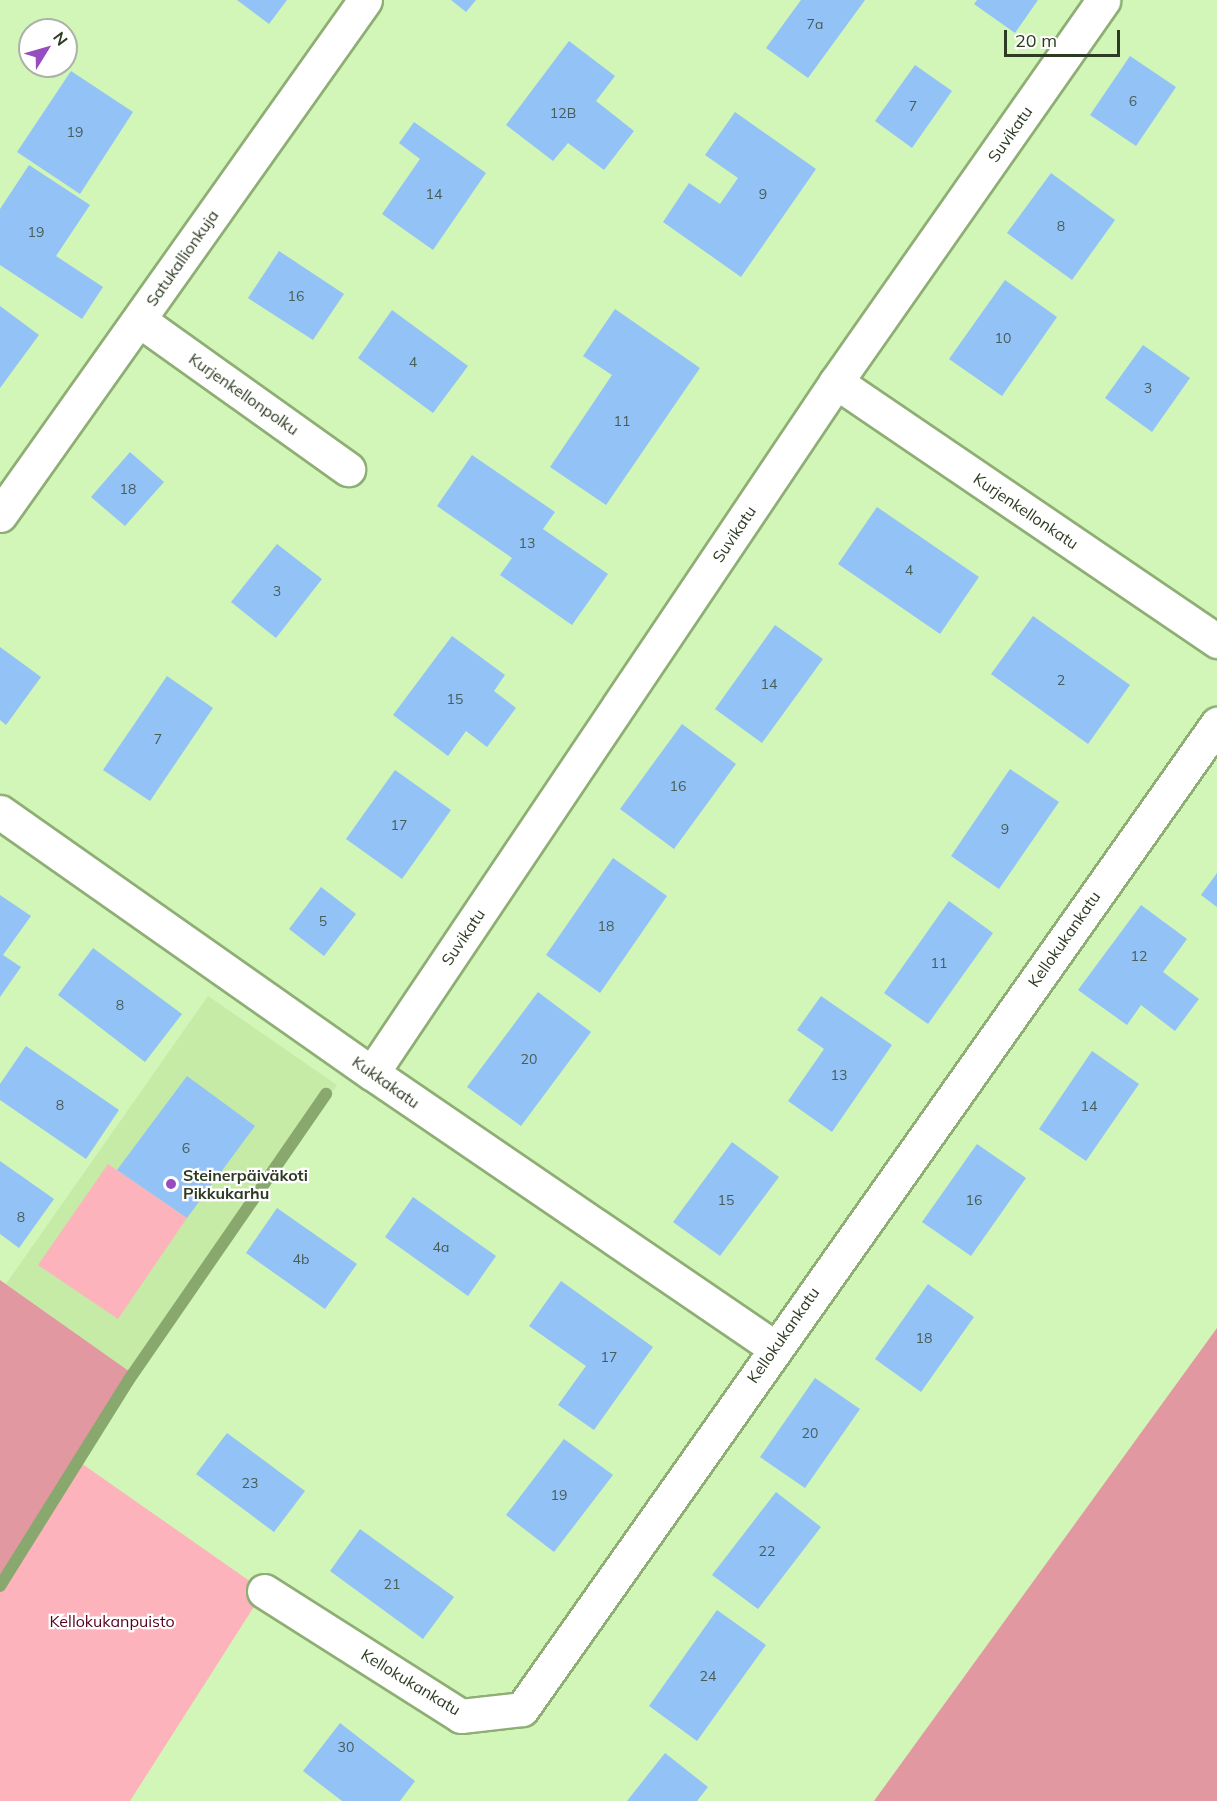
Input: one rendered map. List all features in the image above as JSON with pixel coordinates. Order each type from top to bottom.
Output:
[{"type":"street","name":"Satukallionkuja","points":[[0,515],[365,0]]},
{"type":"street","name":"Suvikatu","points":[[372,1073],[836,381],[1103,0]]},
{"type":"street","name":"Kurjenkellonpolku","points":[[139,320],[348,469]]},
{"type":"street","name":"Kurjenkellonkatu","points":[[836,381],[1217,641]]},
{"type":"street","name":"Kellokukankatu","points":[[264,1591],[461,1716],[522,1709],[774,1347],[1217,724]]},
{"type":"street","name":"Kukkakatu","points":[[0,812],[372,1073],[774,1347]]},
{"type":"shaded area","name":"Steinerpäiväkoti Pikkukarhu","points":[[208,996],[337,1085],[133,1374],[6,1284]]},
{"type":"shaded area","points":[[0,1280],[133,1374],[0,1592]]},
{"type":"shaded area","points":[[1217,1328],[1217,1801],[874,1801]]},
{"type":"green space","points":[[108,1164],[187,1218],[118,1319],[38,1265]]},
{"type":"green space","name":"Kellokukanpuisto","points":[[78,1461],[264,1591],[130,1801],[0,1801],[0,1586]]},
{"type":"building","points":[[237,0],[287,0],[269,24]]},
{"type":"building","points":[[451,0],[476,0],[466,12]]},
{"type":"building","points":[[801,0],[865,0],[808,78],[766,48]]},
{"type":"building","points":[[977,0],[1038,0],[1015,33],[974,4]]},
{"type":"building","points":[[569,41],[615,76],[596,101],[634,131],[604,170],[568,143],[553,161],[506,125]]},
{"type":"building","points":[[1130,56],[1176,87],[1136,146],[1090,115]]},
{"type":"building","points":[[915,65],[952,91],[912,148],[875,121]]},
{"type":"building","points":[[78,76],[133,112],[80,194],[17,152],[66,78],[78,78]]},
{"type":"building","points":[[735,112],[816,169],[741,277],[663,222],[689,183],[720,204],[738,178],[705,155]]},
{"type":"building","points":[[414,122],[486,173],[433,250],[382,214],[420,159],[399,143]]},
{"type":"building","points":[[29,165],[90,205],[56,256],[103,287],[82,319],[0,265],[0,209]]},
{"type":"building","points":[[1051,173],[1115,220],[1072,280],[1007,233]]},
{"type":"building","points":[[279,251],[344,294],[313,340],[248,298]]},
{"type":"building","points":[[1005,280],[1057,317],[1002,396],[949,359]]},
{"type":"building","points":[[0,306],[39,335],[0,388]]},
{"type":"building","points":[[615,309],[700,368],[606,505],[550,467],[612,375],[583,356]]},
{"type":"building","points":[[392,310],[468,366],[433,413],[358,358]]},
{"type":"building","points":[[1143,345],[1190,378],[1152,432],[1105,398]]},
{"type":"building","points":[[130,452],[164,482],[125,526],[91,497]]},
{"type":"building","points":[[472,455],[555,512],[543,529],[608,574],[572,625],[500,575],[512,558],[437,506]]},
{"type":"building","points":[[877,507],[979,577],[940,634],[838,564]]},
{"type":"building","points":[[277,544],[322,579],[276,638],[231,602]]},
{"type":"building","points":[[1033,616],[1130,685],[1088,744],[991,674]]},
{"type":"building","points":[[775,625],[823,659],[762,743],[715,709]]},
{"type":"building","points":[[452,636],[505,675],[494,691],[516,708],[487,747],[466,731],[448,756],[393,715]]},
{"type":"building","points":[[0,647],[41,677],[6,725],[0,720]]},
{"type":"building","points":[[167,676],[213,708],[150,801],[103,770]]},
{"type":"building","points":[[682,724],[736,764],[674,849],[620,809]]},
{"type":"building","points":[[1010,769],[1059,802],[999,889],[951,856]]},
{"type":"building","points":[[395,770],[451,810],[402,879],[346,839]]},
{"type":"building","points":[[613,858],[667,896],[600,993],[546,955]]},
{"type":"building","points":[[1217,873],[1217,907],[1201,895]]},
{"type":"building","points":[[321,887],[356,914],[324,956],[289,929]]},
{"type":"building","points":[[0,895],[31,916],[3,955],[21,967],[0,997]]},
{"type":"building","points":[[949,901],[993,933],[928,1024],[884,993]]},
{"type":"building","points":[[1141,905],[1187,939],[1163,972],[1199,999],[1175,1031],[1141,1005],[1127,1025],[1078,990]]},
{"type":"building","points":[[93,948],[182,1014],[145,1062],[58,995]]},
{"type":"building","points":[[538,992],[591,1032],[521,1126],[467,1087]]},
{"type":"building","points":[[821,996],[892,1045],[832,1132],[788,1101],[824,1049],[797,1030]]},
{"type":"building","points":[[26,1046],[119,1110],[86,1159],[0,1100],[0,1084]]},
{"type":"building","points":[[1092,1051],[1139,1084],[1086,1161],[1039,1129]]},
{"type":"building","points":[[187,1076],[255,1126],[187,1218],[117,1170]]},
{"type":"building","points":[[732,1142],[779,1177],[720,1256],[673,1222]]},
{"type":"building","points":[[977,1144],[1026,1178],[971,1256],[922,1222]]},
{"type":"building","points":[[0,1161],[54,1199],[19,1248],[0,1234]]},
{"type":"building","points":[[413,1197],[496,1256],[468,1296],[385,1237]]},
{"type":"building","points":[[277,1208],[357,1264],[325,1309],[246,1253]]},
{"type":"building","points":[[561,1281],[653,1347],[594,1430],[558,1405],[586,1366],[529,1326]]},
{"type":"building","points":[[928,1284],[974,1317],[921,1392],[875,1359]]},
{"type":"building","points":[[815,1378],[860,1409],[805,1488],[760,1457]]},
{"type":"building","points":[[227,1433],[305,1491],[274,1532],[196,1474]]},
{"type":"building","points":[[564,1439],[613,1475],[554,1552],[506,1515]]},
{"type":"building","points":[[776,1492],[821,1527],[758,1609],[712,1575]]},
{"type":"building","points":[[360,1529],[454,1597],[423,1639],[330,1571]]},
{"type":"building","points":[[717,1610],[766,1645],[697,1741],[649,1706]]},
{"type":"building","points":[[340,1723],[415,1781],[400,1801],[342,1801],[303,1771]]},
{"type":"building","points":[[665,1753],[708,1787],[697,1801],[627,1801]]},
{"type":"waterway","points":[[0,1586],[128,1381],[326,1094]]},
{"type":"place","name":"Steinerpäiväkoti Pikkukarhu","points":[[171,1184]]}]
